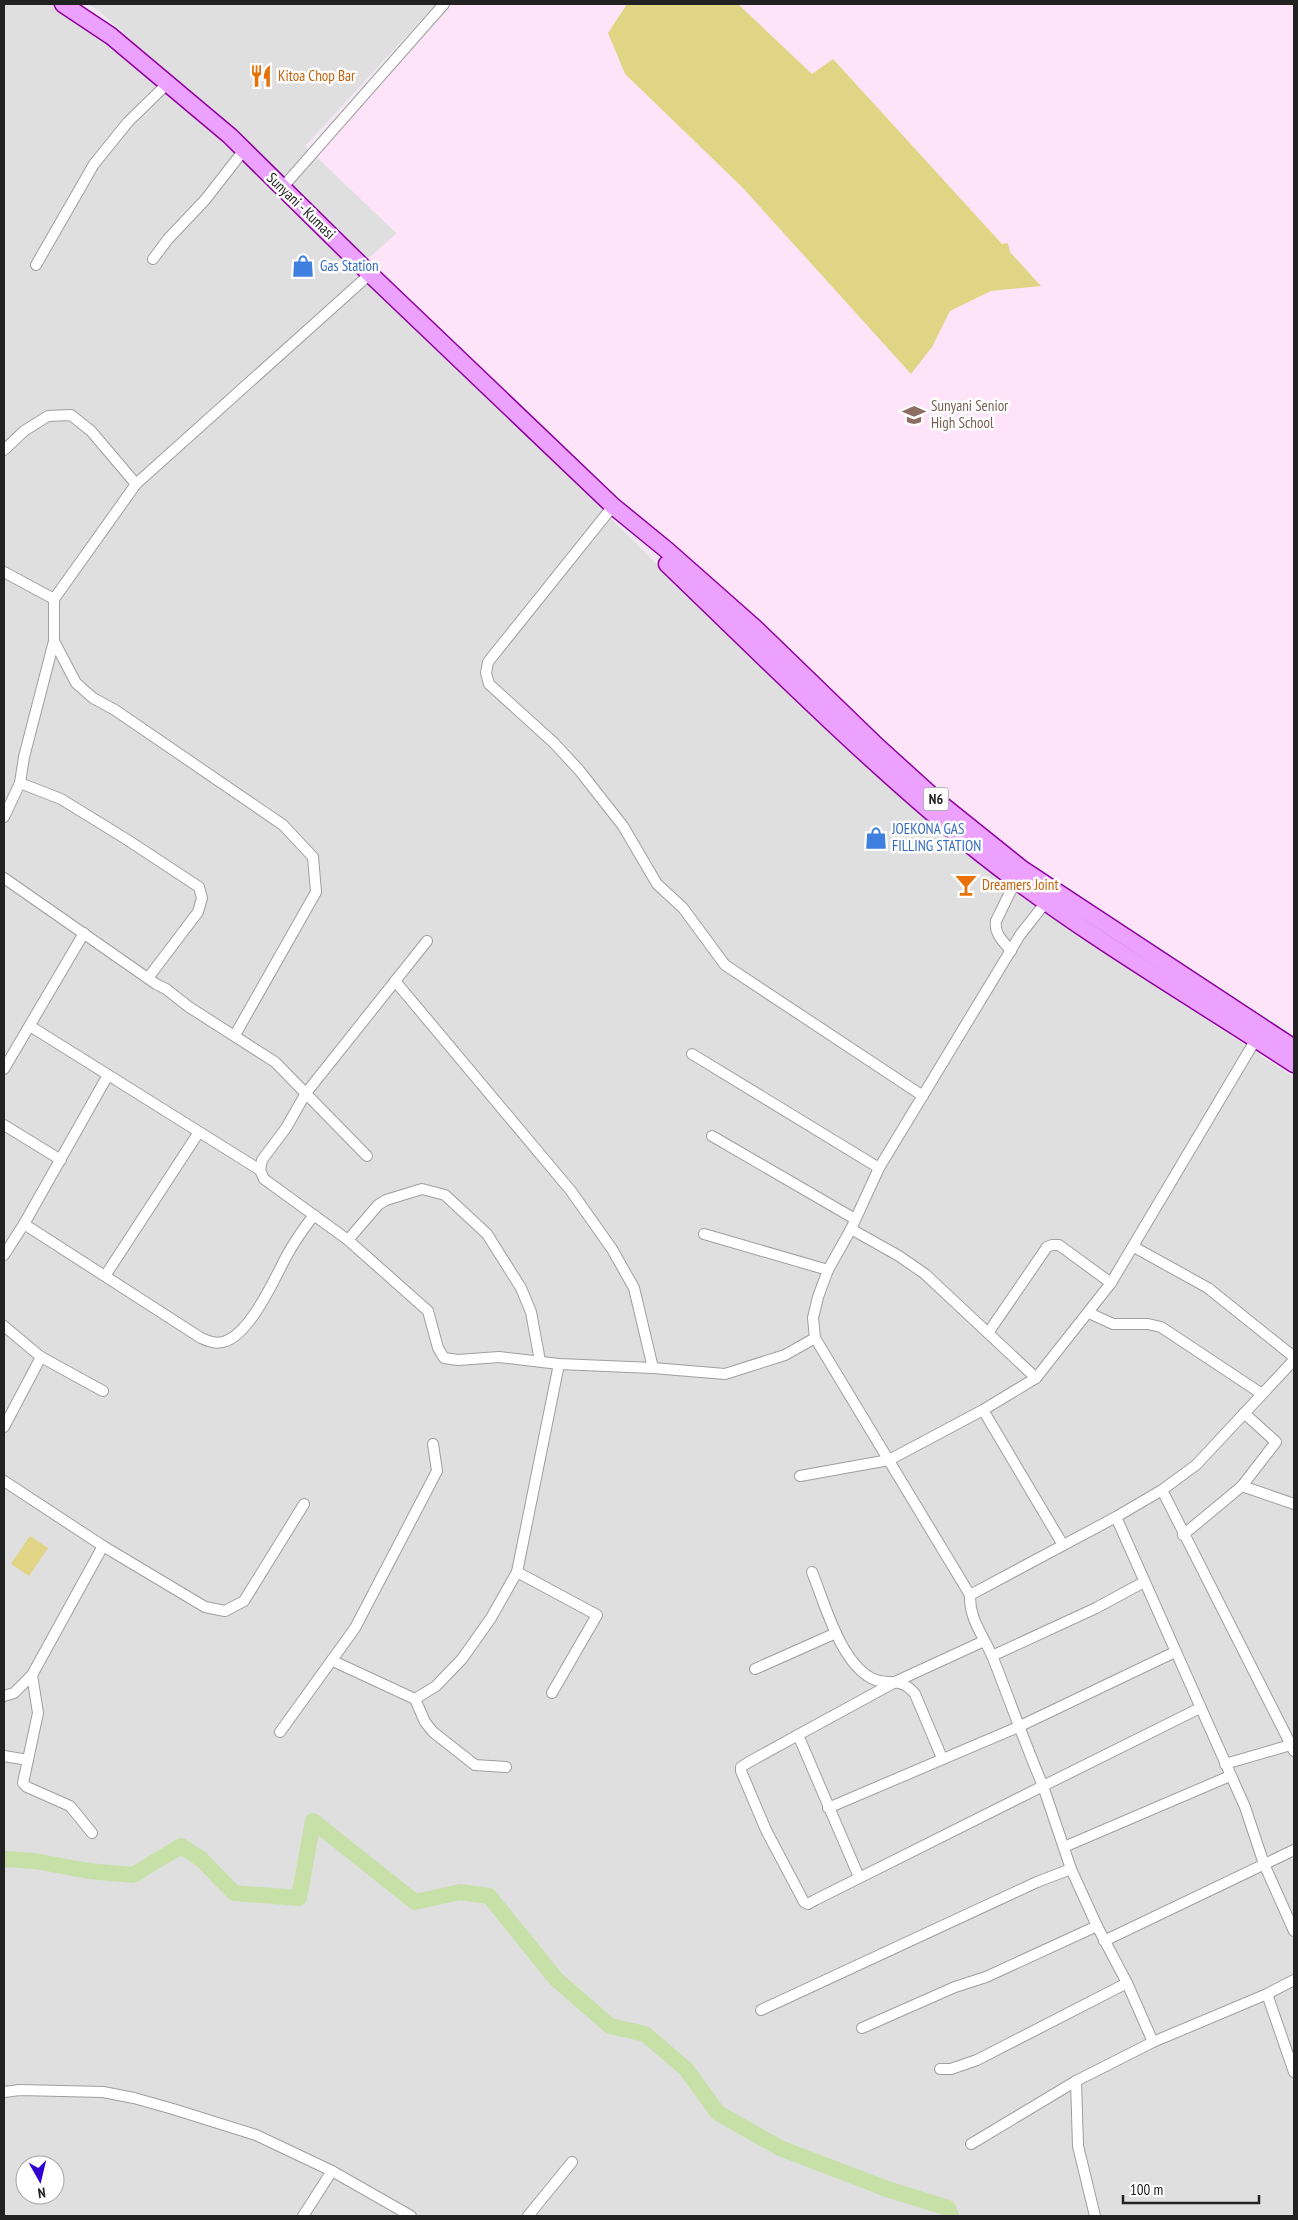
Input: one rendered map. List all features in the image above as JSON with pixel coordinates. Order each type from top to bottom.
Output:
[{"type":"main road","name":"Sunyani - Kumasi","points":[[63,4],[110,36],[168,83],[244,150],[370,274],[613,506]]},
{"type":"main road","name":"N6","points":[[613,506],[662,559],[798,691],[904,787],[979,851],[1019,874],[1294,1048]]},
{"type":"main road","name":"N6","points":[[1019,874],[1046,902],[1294,1064]]},
{"type":"street","points":[[282,188],[444,4]]},
{"type":"street","points":[[36,265],[94,164],[128,122],[168,83]]},
{"type":"street","points":[[153,259],[168,239],[205,200],[244,150]]},
{"type":"street","points":[[4,817],[20,783],[24,756],[54,641],[54,599],[136,484],[370,274]]},
{"type":"street","points":[[4,450],[24,431],[48,416],[71,415],[91,431],[136,484]]},
{"type":"street","points":[[613,506],[488,662],[486,673],[489,684],[554,743],[579,770],[622,826],[657,884],[683,908],[725,966],[923,1096]]},
{"type":"street","points":[[4,572],[54,599]]},
{"type":"street","points":[[54,641],[76,683],[93,698],[115,710],[283,826],[313,857],[316,892],[235,1035]]},
{"type":"street","points":[[20,783],[61,799],[126,839],[199,888],[202,898],[198,912],[148,978]]},
{"type":"street","points":[[1011,951],[997,934],[995,928],[996,921],[1019,874]]},
{"type":"street","points":[[4,878],[166,989],[188,1008],[235,1035],[275,1062],[367,1156]]},
{"type":"street","points":[[1046,902],[1011,951],[879,1168],[853,1224],[828,1270],[812,1318],[815,1338],[970,1595],[970,1607],[992,1656],[1018,1727],[1043,1786],[1071,1870],[1104,1941],[1127,1983],[1153,2042]]},
{"type":"street","points":[[4,1070],[84,934]]},
{"type":"street","points":[[260,1170],[262,1160],[286,1128],[306,1093],[427,941]]},
{"type":"street","points":[[395,980],[571,1191],[612,1249],[634,1288],[653,1368]]},
{"type":"street","points":[[30,1026],[260,1170],[264,1179],[348,1240],[370,1262],[428,1311],[438,1348],[444,1358],[458,1360],[499,1357],[559,1364],[653,1368],[725,1374],[785,1355],[815,1338]]},
{"type":"street","points":[[800,1476],[889,1460],[983,1410],[1036,1378],[1089,1313],[1111,1282],[1256,1038]]},
{"type":"street","points":[[692,1054],[879,1168]]},
{"type":"street","points":[[4,1255],[61,1160],[108,1075]]},
{"type":"street","points":[[4,1125],[61,1160]]},
{"type":"street","points":[[105,1276],[199,1132]]},
{"type":"street","points":[[712,1136],[853,1224],[925,1274],[1036,1378]]},
{"type":"street","points":[[348,1240],[378,1205],[386,1200],[422,1189],[445,1195],[486,1234],[521,1288],[531,1312],[540,1361]]},
{"type":"street","points":[[24,1224],[201,1338],[215,1343],[224,1342],[234,1336],[247,1323],[275,1279],[295,1241],[314,1215]]},
{"type":"street","points":[[704,1234],[828,1270]]},
{"type":"street","points":[[988,1333],[1047,1248],[1052,1244],[1059,1245],[1111,1282]]},
{"type":"street","points":[[970,1595],[1116,1517],[1162,1490],[1196,1464],[1294,1359],[1208,1288],[1134,1246]]},
{"type":"street","points":[[1089,1313],[1113,1324],[1148,1324],[1161,1327],[1262,1394]]},
{"type":"street","points":[[4,1326],[41,1357],[104,1391]]},
{"type":"street","points":[[4,1427],[41,1357]]},
{"type":"street","points":[[415,1699],[436,1686],[462,1659],[491,1618],[517,1572],[559,1364]]},
{"type":"street","points":[[983,1410],[1063,1545]]},
{"type":"street","points":[[1183,1535],[1242,1486],[1276,1442],[1244,1413]]},
{"type":"street","points":[[280,1732],[355,1628],[437,1471],[433,1444]]},
{"type":"street","points":[[4,1480],[103,1546],[205,1607],[225,1611],[244,1601],[304,1504]]},
{"type":"street","points":[[1242,1486],[1294,1504]]},
{"type":"street","points":[[1162,1490],[1183,1535],[1293,1747],[1225,1764]]},
{"type":"street","points":[[1116,1517],[1245,1807],[1264,1864],[1294,1930]]},
{"type":"street","points":[[4,1696],[14,1693],[32,1675],[103,1546]]},
{"type":"street","points":[[517,1572],[597,1615],[552,1693]]},
{"type":"street","points":[[812,1572],[836,1632],[860,1672],[874,1680],[897,1681],[909,1686],[915,1694],[942,1758]]},
{"type":"street","points":[[992,1656],[1096,1608],[1144,1582]]},
{"type":"street","points":[[755,1669],[836,1632]]},
{"type":"street","points":[[984,1641],[897,1681],[741,1767],[745,1784],[766,1830],[804,1902],[808,1904],[1200,1708]]},
{"type":"street","points":[[828,1808],[1018,1727],[1175,1652]]},
{"type":"street","points":[[333,1661],[415,1699],[425,1722],[433,1732],[475,1765],[506,1767]]},
{"type":"street","points":[[32,1675],[38,1713],[23,1783],[27,1787],[70,1806],[92,1833]]},
{"type":"street","points":[[798,1735],[859,1877]]},
{"type":"street","points":[[4,1756],[28,1760]]},
{"type":"street","points":[[1064,1847],[1230,1776]]},
{"type":"street","points":[[1104,1941],[1294,1850]]},
{"type":"street","points":[[761,2010],[1037,1882],[1071,1870]]},
{"type":"street","points":[[862,2028],[955,1986],[986,1977],[1097,1926]]},
{"type":"street","points":[[971,2144],[1076,2081],[1153,2042],[1267,1994],[1294,1980]]},
{"type":"street","points":[[940,2069],[951,2069],[977,2060],[1127,1983]]},
{"type":"street","points":[[1267,1994],[1294,2072]]},
{"type":"street","points":[[1076,2081],[1078,2146],[1095,2216]]},
{"type":"street","points":[[4,2092],[20,2090],[103,2092],[134,2098],[256,2135],[332,2171],[411,2216]]},
{"type":"street","points":[[528,2216],[572,2162]]},
{"type":"street","points":[[303,2216],[332,2171]]},
{"type":"shaded area","points":[[4,4],[52,4],[161,87],[286,200],[455,363],[726,633],[911,802],[1020,888],[1159,989],[1294,1077],[1294,2216],[4,2216]]},
{"type":"shaded area","points":[[86,4],[436,4],[305,146],[397,234],[368,259],[97,9]]},
{"type":"shaded area","name":"Sunyani Senior High School","points":[[454,4],[1294,4],[1294,1033],[997,840],[698,572],[368,259],[397,233],[315,155]]},
{"type":"shaded area","points":[[627,4],[738,4],[812,74],[833,59],[1002,244],[1008,243],[1010,252],[1041,286],[991,291],[950,311],[932,347],[911,374],[742,187],[625,74],[608,33]]},
{"type":"shaded area","points":[[30,1536],[48,1548],[29,1576],[11,1564]]},
{"type":"waterway","points":[[4,1859],[35,1861],[89,1871],[133,1875],[181,1846],[201,1859],[234,1893],[299,1898],[313,1821],[415,1902],[460,1892],[489,1896],[556,1979],[610,2026],[645,2034],[686,2069],[718,2113],[780,2148],[887,2189],[948,2208],[951,2216]]},
{"type":"place","name":"Kitoa Chop Bar","points":[[261,76]]},
{"type":"place","name":"Gas Station","points":[[303,266]]},
{"type":"place","name":"Sunyani Senior High School","points":[[914,415]]},
{"type":"place","name":"JOEKONA GAS FILLING STATION","points":[[876,838]]},
{"type":"place","name":"Dreamers Joint","points":[[966,885]]}]
